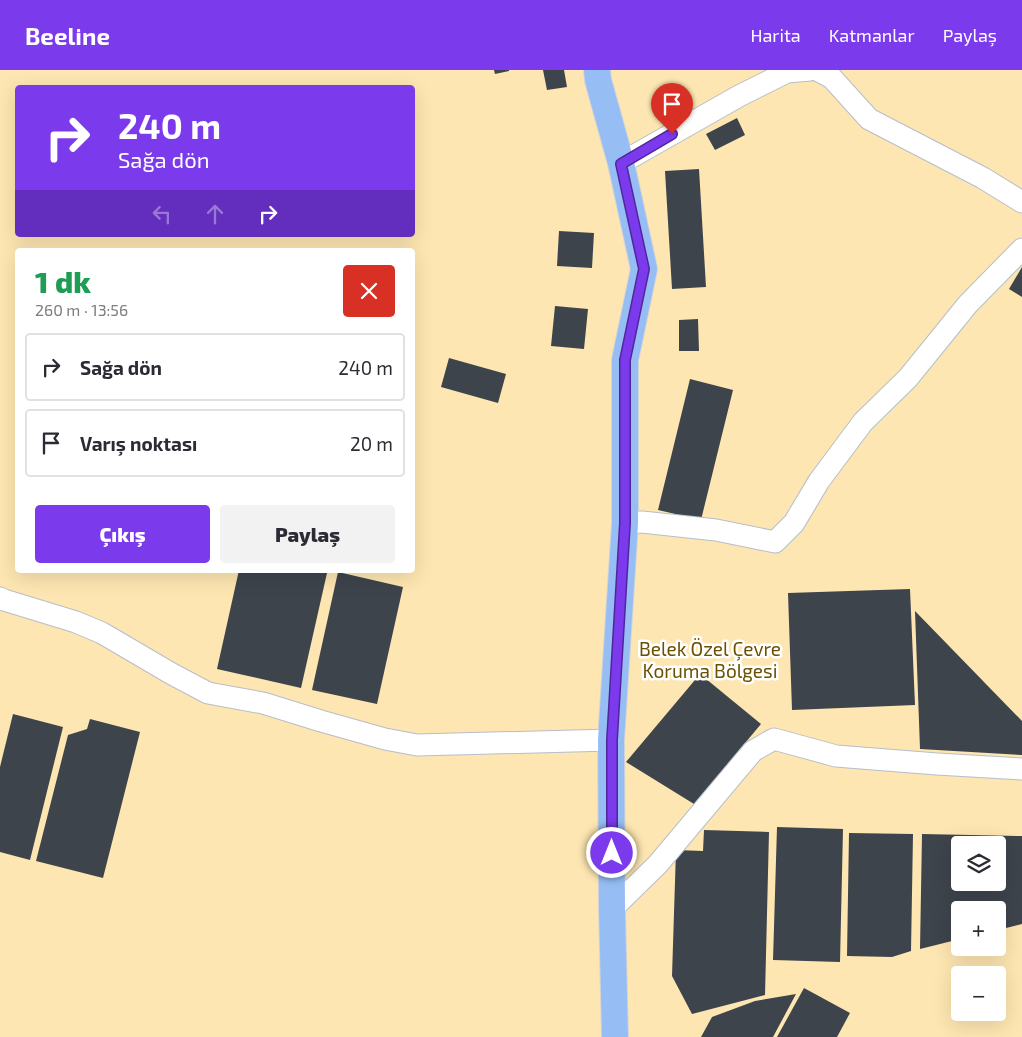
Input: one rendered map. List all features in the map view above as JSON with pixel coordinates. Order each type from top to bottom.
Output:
[{"type":"main road","points":[[597,70],[598,80],[621,164],[644,269],[625,360],[625,523],[612,740],[612,909],[615,1037]]},
{"type":"street","points":[[621,164],[739,96],[787,72],[810,70]]},
{"type":"street","points":[[817,70],[832,78],[869,119],[983,178],[1022,202]]},
{"type":"street","points":[[625,523],[642,522],[716,530],[775,542],[794,523],[819,481],[863,422],[908,378],[968,304],[1022,249]]},
{"type":"street","points":[[0,598],[76,622],[102,633],[208,693],[263,703],[385,739],[417,745],[612,740]]},
{"type":"street","points":[[612,909],[658,864],[753,751],[774,739],[836,756],[1022,769]]},
{"type":"green space","name":"Belek Özel Çevre Koruma Bölgesi","points":[[0,70],[1022,70],[1022,1037],[0,1037]]},
{"type":"building","points":[[494,70],[509,70],[509,71],[495,74]]},
{"type":"building","points":[[543,70],[564,70],[567,87],[547,90]]},
{"type":"building","points":[[737,118],[745,135],[715,150],[706,134]]},
{"type":"building","points":[[699,169],[706,287],[672,289],[665,171]]},
{"type":"building","points":[[559,231],[594,233],[592,268],[557,266]]},
{"type":"building","points":[[1022,267],[1022,297],[1009,289]]},
{"type":"building","points":[[555,306],[588,309],[584,349],[551,346]]},
{"type":"building","points":[[698,319],[699,351],[679,351],[679,320]]},
{"type":"building","points":[[449,358],[506,374],[498,403],[441,387]]},
{"type":"building","points":[[690,379],[733,390],[701,520],[658,510]]},
{"type":"building","points":[[238,573],[327,573],[301,688],[217,669]]},
{"type":"building","points":[[338,573],[403,587],[377,704],[312,690]]},
{"type":"building","points":[[910,589],[915,705],[792,710],[788,593]]},
{"type":"building","points":[[915,611],[1022,721],[1022,755],[920,749]]},
{"type":"building","points":[[700,674],[761,724],[694,804],[626,762]]},
{"type":"building","points":[[13,714],[63,727],[30,860],[0,852],[0,767]]},
{"type":"building","points":[[90,719],[140,732],[103,878],[36,861],[68,735],[87,729]]},
{"type":"building","points":[[777,827],[843,829],[840,962],[773,960]]},
{"type":"building","points":[[704,830],[769,832],[765,995],[692,1014],[672,976],[676,850],[703,851]]},
{"type":"building","points":[[849,833],[913,834],[911,951],[892,957],[847,956]]},
{"type":"building","points":[[922,834],[1022,836],[1022,924],[1006,928],[1006,901],[951,901],[951,941],[920,949]]},
{"type":"building","points":[[804,988],[850,1013],[837,1037],[777,1037]]},
{"type":"building","points":[[796,994],[773,1037],[701,1037],[712,1017],[755,1001]]},
{"type":"route","points":[[612,853],[612,740],[625,523],[625,360],[644,269],[621,164],[672,134]]}]
